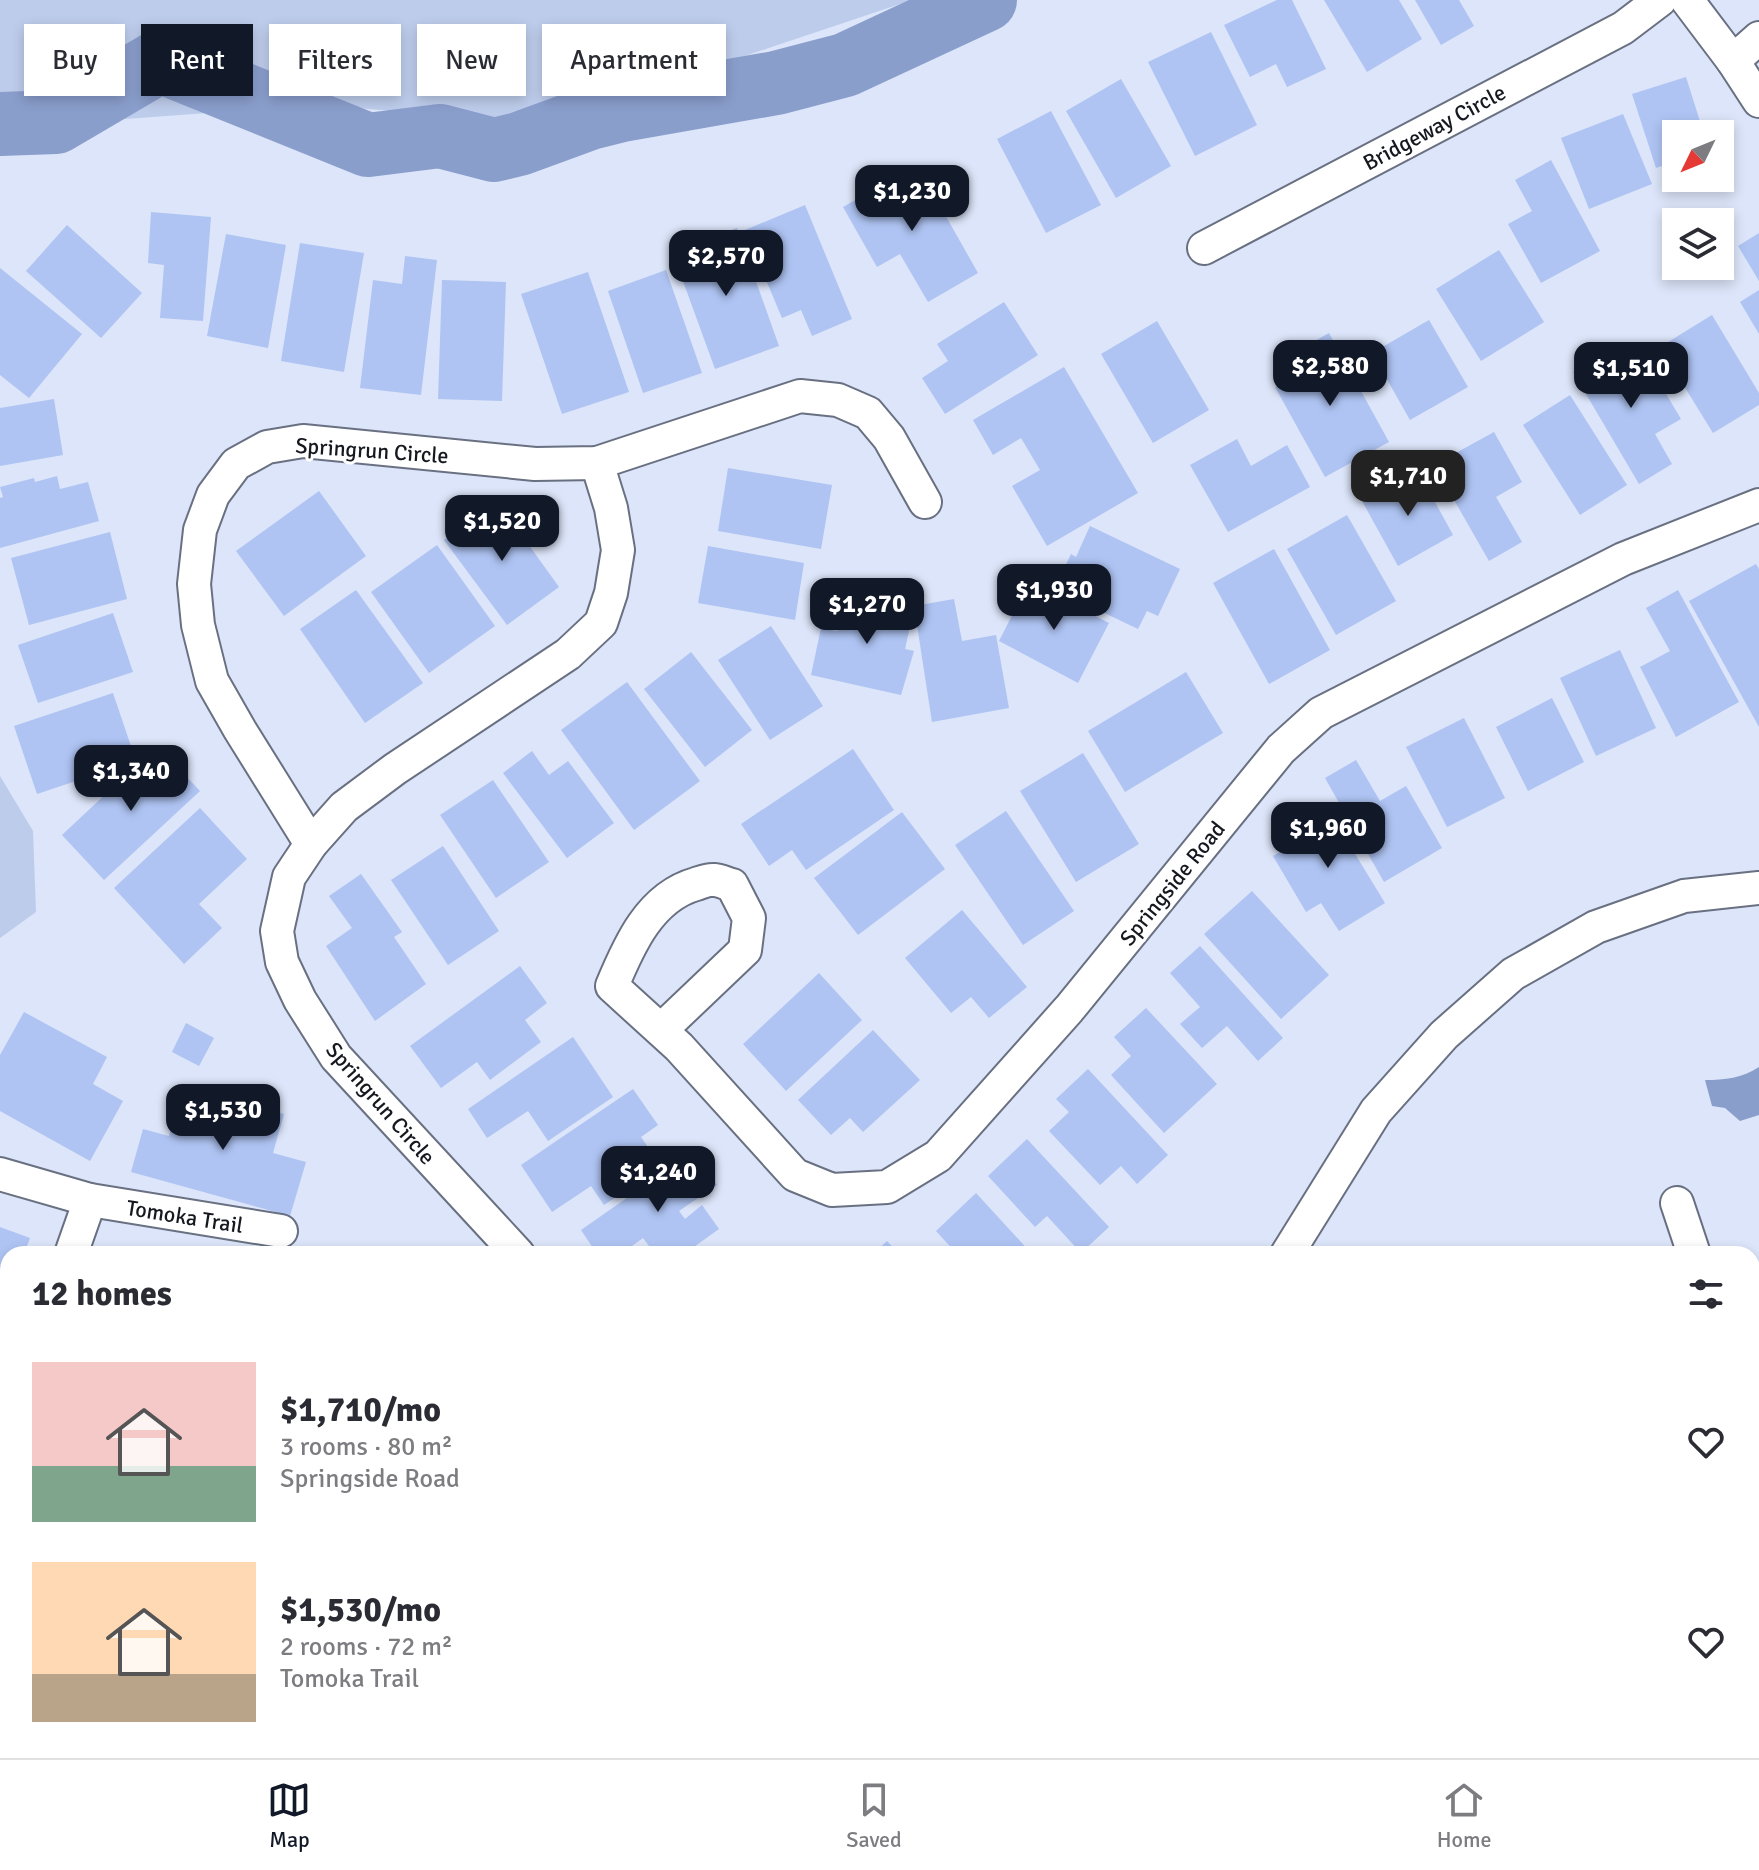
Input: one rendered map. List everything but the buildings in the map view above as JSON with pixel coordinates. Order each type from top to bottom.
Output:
[{"type":"street","name":"Bridgeway Circle","points":[[1204,248],[1623,28],[1660,0]]},
{"type":"street","points":[[1687,0],[1759,101]]},
{"type":"street","points":[[1733,61],[1759,38]]},
{"type":"street","name":"Springrun Circle","points":[[311,844],[212,681],[198,625],[194,584],[200,530],[213,495],[236,464],[267,447],[303,441],[535,464],[597,463],[800,396],[838,400],[868,413],[889,438],[925,502]]},
{"type":"street","name":"Springrun Circle","points":[[511,1246],[336,1057],[300,1000],[282,962],[277,931],[289,877],[311,844],[344,807],[395,769],[568,654],[601,623],[611,593],[618,550],[611,508],[597,463]]},
{"type":"street","name":"Springside Road","points":[[661,1030],[745,950],[749,918],[732,885],[713,879],[686,887],[663,903],[640,927],[612,986],[679,1047],[795,1175],[832,1190],[887,1187],[938,1156],[1069,1009],[1281,749],[1321,713],[1623,559],[1759,505]]},
{"type":"street","points":[[1292,1246],[1376,1111],[1444,1035],[1513,974],[1596,927],[1684,896],[1759,888]]},
{"type":"street","name":"Tomoka Trail","points":[[0,1174],[90,1200],[281,1231]]},
{"type":"street","points":[[74,1246],[90,1200]]},
{"type":"street","points":[[1677,1203],[1691,1246]]},
{"type":"shaded area","points":[[0,0],[912,0],[726,62],[726,24],[542,24],[542,96],[625,96],[544,123],[319,105],[56,124],[0,140]]},
{"type":"shaded area","points":[[0,776],[33,831],[36,912],[0,938]]},
{"type":"shaded area","points":[[1759,1067],[1759,1115],[1740,1121],[1725,1108],[1712,1106],[1705,1080],[1733,1078]]},
{"type":"waterway","points":[[0,124],[56,122],[160,61],[368,145],[440,136],[494,150],[622,110],[776,83],[845,65],[985,0]]}]
